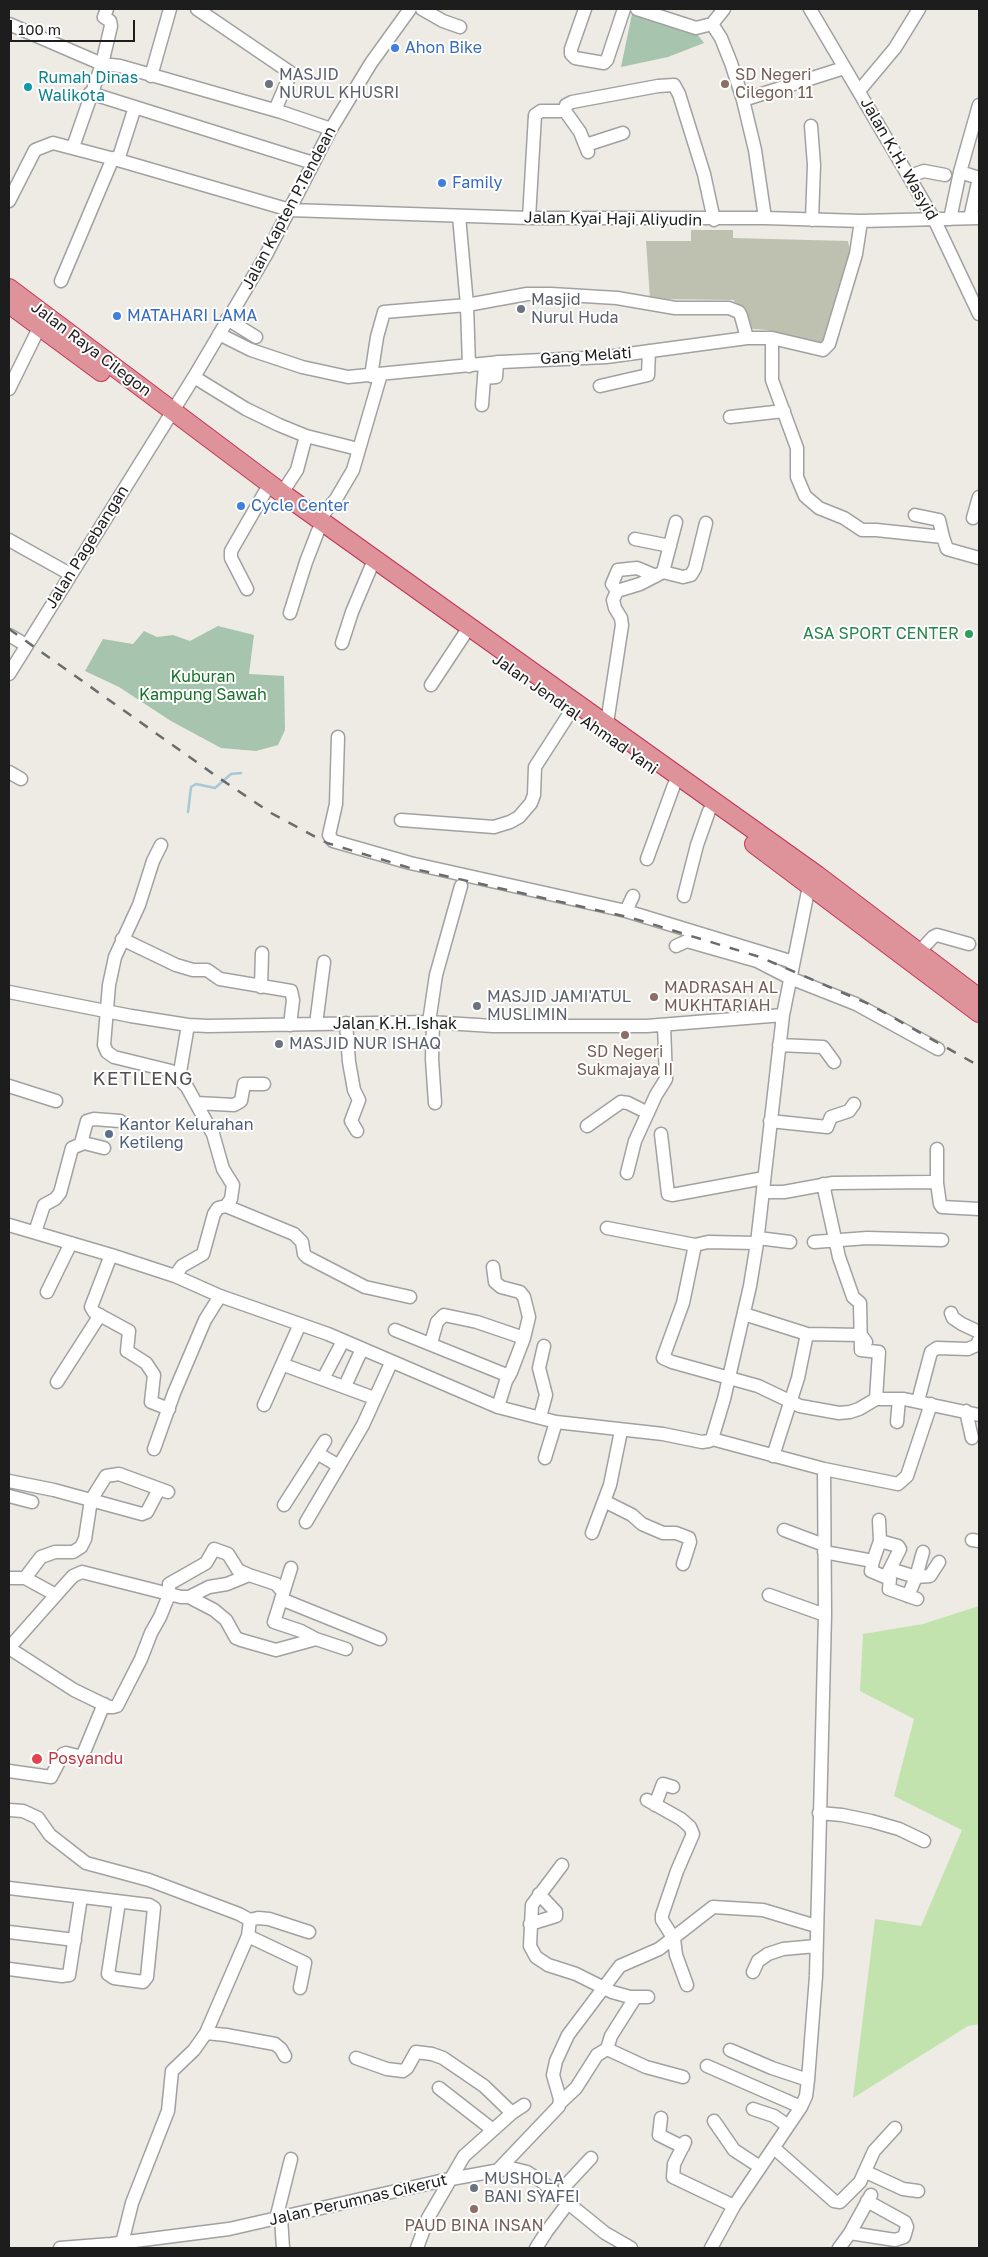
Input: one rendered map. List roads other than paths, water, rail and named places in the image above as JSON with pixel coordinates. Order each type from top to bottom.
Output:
[{"type":"highway","name":"Jalan Raya Cilegon","points":[[9,288],[170,416]]},
{"type":"highway","name":"Jalan Raya Cilegon","points":[[9,304],[170,416]]},
{"type":"highway","name":"Jalan Jendral Ahmad Yani","points":[[170,416],[265,492],[319,525],[607,723],[813,880],[979,1013]]},
{"type":"highway","name":"Jalan Jendral Ahmad Yani","points":[[170,416],[282,493],[371,567],[464,635],[709,810],[920,951],[979,998]]},
{"type":"street","points":[[73,147],[90,93],[102,64],[111,26],[110,21],[104,17],[107,9]]},
{"type":"street","points":[[151,76],[170,9]]},
{"type":"street","points":[[197,9],[289,70],[292,76],[275,110]]},
{"type":"street","name":"Jalan Kapten P.Tendean","points":[[170,416],[290,210],[331,129],[371,63],[410,9]]},
{"type":"street","points":[[422,9],[443,21],[460,27]]},
{"type":"street","points":[[585,9],[571,54],[575,58],[604,63],[608,60],[624,9]]},
{"type":"street","points":[[637,9],[672,19],[691,28],[712,24],[724,9]]},
{"type":"street","name":"Jalan K.H. Wasyid","points":[[810,9],[935,221],[979,314]]},
{"type":"street","points":[[859,91],[896,48],[919,9]]},
{"type":"street","points":[[9,24],[102,64],[120,66],[275,110],[331,129]]},
{"type":"street","points":[[712,24],[721,38],[743,100],[755,150],[765,218]]},
{"type":"street","points":[[743,100],[844,68]]},
{"type":"street","points":[[623,134],[587,149],[580,132],[565,111],[566,105],[572,102],[658,86],[674,85],[679,94],[704,174],[714,220]]},
{"type":"street","points":[[90,93],[313,163]]},
{"type":"street","points":[[950,219],[960,172],[979,106]]},
{"type":"street","points":[[62,281],[116,159],[135,107]]},
{"type":"street","points":[[529,218],[535,114],[541,111],[565,111]]},
{"type":"street","points":[[811,126],[814,165],[812,220]]},
{"type":"street","name":"Jalan Kyai Haji Aliyudin","points":[[9,201],[35,150],[52,143],[116,159],[290,210],[529,218],[714,220],[765,218],[861,221],[935,221],[975,218]]},
{"type":"street","points":[[910,176],[924,171],[945,175]]},
{"type":"street","points":[[960,172],[979,178],[975,218]]},
{"type":"street","points":[[459,216],[467,305],[469,366]]},
{"type":"street","name":"Gang Melati","points":[[219,334],[251,350],[302,366],[348,377],[491,363],[606,357],[747,338],[772,338],[823,350],[828,346],[856,254],[861,221]]},
{"type":"street","points":[[290,613],[319,525],[349,479],[376,375],[383,312],[467,305],[527,294],[551,294],[633,300],[655,306],[674,308],[729,308],[739,312],[747,338]]},
{"type":"street","points":[[227,319],[256,337]]},
{"type":"street","points":[[9,389],[27,348],[40,326]]},
{"type":"street","points":[[772,338],[772,380],[797,448],[799,484],[805,496],[825,512],[844,518],[862,530],[943,537]]},
{"type":"street","points":[[600,386],[648,375],[649,350]]},
{"type":"street","points":[[482,405],[492,381],[491,363]]},
{"type":"street","points":[[194,376],[246,409],[306,436],[358,449]]},
{"type":"street","points":[[730,417],[784,411]]},
{"type":"street","name":"Jalan Pagebangan","points":[[9,674],[170,416]]},
{"type":"street","points":[[282,493],[297,470],[306,436]]},
{"type":"street","points":[[247,589],[231,558],[231,552],[265,492]]},
{"type":"street","points":[[973,518],[979,497]]},
{"type":"street","points":[[915,515],[938,520],[947,549],[979,558]]},
{"type":"street","points":[[617,591],[640,584],[660,574],[676,522]]},
{"type":"street","points":[[617,591],[612,584],[618,570],[638,568],[660,574],[683,577],[691,575],[695,568],[706,523]]},
{"type":"street","points":[[636,539],[670,546]]},
{"type":"street","points":[[9,540],[70,574]]},
{"type":"street","points":[[342,642],[371,567]]},
{"type":"street","points":[[607,723],[622,625],[621,618],[613,604],[617,591]]},
{"type":"street","points":[[9,635],[26,645]]},
{"type":"street","points":[[431,685],[464,635]]},
{"type":"street","points":[[401,820],[494,827],[519,817],[534,795],[535,767],[571,711]]},
{"type":"street","points":[[338,738],[336,804],[328,835],[333,841],[390,858],[626,911],[793,962]]},
{"type":"street","points":[[9,772],[21,780]]},
{"type":"street","points":[[647,859],[674,785]]},
{"type":"street","points":[[684,896],[697,845],[709,810]]},
{"type":"street","points":[[161,845],[153,861],[139,904],[122,939],[112,970],[106,1012],[104,1045],[110,1054],[166,1069],[179,1078],[198,1103],[212,1134],[223,1169],[233,1185],[231,1198],[226,1206]]},
{"type":"street","points":[[712,1439],[730,1378],[758,1240],[783,1015],[793,962],[813,880]]},
{"type":"street","points":[[435,1103],[431,1022],[436,975],[461,886]]},
{"type":"street","points":[[626,911],[633,896]]},
{"type":"street","points":[[920,951],[933,936],[969,944]]},
{"type":"street","points":[[122,939],[176,965],[193,970],[207,970],[220,979],[291,991],[293,1000],[290,1025]]},
{"type":"street","points":[[676,946],[687,941],[756,961],[790,978],[856,1004],[938,1048]]},
{"type":"street","points":[[261,987],[262,953]]},
{"type":"street","points":[[316,1024],[324,962]]},
{"type":"street","name":"Jalan K.H. Ishak","points":[[9,992],[106,1012],[188,1025],[431,1022],[493,1026],[664,1025],[783,1015]]},
{"type":"street","points":[[346,1023],[353,1086],[359,1098],[352,1121],[357,1131]]},
{"type":"street","points":[[179,1078],[188,1025]]},
{"type":"street","points":[[627,1173],[635,1141],[658,1092],[665,1084],[668,1074],[664,1025]]},
{"type":"street","points":[[779,1045],[823,1047],[834,1062]]},
{"type":"street","points":[[198,1103],[234,1105],[241,1101],[244,1084],[264,1084]]},
{"type":"street","points":[[9,1086],[56,1101]]},
{"type":"street","points":[[587,1126],[621,1102],[628,1102],[648,1113]]},
{"type":"street","points":[[770,1121],[827,1127],[831,1116],[849,1111],[854,1104]]},
{"type":"street","points":[[81,1143],[87,1121],[94,1119],[120,1122]]},
{"type":"street","points":[[661,1134],[668,1194],[672,1196],[764,1178]]},
{"type":"street","points":[[35,1232],[44,1205],[55,1199],[60,1193],[72,1148],[81,1143],[104,1148]]},
{"type":"street","points":[[937,1149],[937,1183],[942,1207],[979,1209]]},
{"type":"street","points":[[763,1192],[784,1192],[823,1184],[877,1181],[937,1183]]},
{"type":"street","points":[[823,1184],[839,1257],[853,1297],[860,1304],[861,1350],[879,1352],[876,1399]]},
{"type":"street","points":[[175,1276],[180,1268],[204,1252],[214,1214],[218,1208],[226,1206],[294,1234],[302,1242],[304,1254],[307,1257],[365,1287],[410,1297]]},
{"type":"street","points":[[9,1225],[175,1276],[220,1296],[343,1341],[498,1408],[556,1422],[621,1431],[663,1434],[702,1442],[712,1439],[893,1485],[902,1482],[907,1476],[931,1404]]},
{"type":"street","points":[[607,1228],[695,1245],[708,1242],[758,1240],[790,1242]]},
{"type":"street","points":[[814,1242],[836,1242],[867,1238],[942,1240]]},
{"type":"street","points":[[47,1292],[70,1244]]},
{"type":"street","points":[[695,1245],[683,1303],[663,1357],[672,1362],[762,1388],[796,1405],[839,1413],[858,1409],[876,1399],[899,1399],[918,1401],[979,1415]]},
{"type":"street","points":[[111,1255],[91,1304],[92,1310],[128,1331],[127,1351],[146,1363],[154,1375],[151,1402],[169,1409]]},
{"type":"street","points":[[493,1267],[495,1282],[501,1287],[520,1292],[524,1297],[529,1317],[524,1338],[498,1408]]},
{"type":"street","points":[[154,1449],[205,1320],[220,1296]]},
{"type":"street","points":[[951,1313],[953,1318],[979,1332]]},
{"type":"street","points":[[744,1314],[807,1334],[861,1335]]},
{"type":"street","points":[[58,1382],[100,1315]]},
{"type":"street","points":[[430,1343],[437,1322],[444,1315],[477,1322],[524,1338]]},
{"type":"street","points":[[264,1406],[300,1324]]},
{"type":"street","points":[[395,1330],[509,1376]]},
{"type":"street","points":[[773,1456],[798,1378],[807,1334]]},
{"type":"street","points":[[918,1401],[931,1352],[937,1348],[968,1350],[977,1345],[979,1340]]},
{"type":"street","points":[[323,1379],[343,1341]]},
{"type":"street","points":[[540,1417],[546,1395],[539,1368],[544,1346]]},
{"type":"street","points":[[345,1386],[362,1349]]},
{"type":"street","points":[[306,1522],[363,1425],[391,1363]]},
{"type":"street","points":[[284,1364],[374,1398]]},
{"type":"street","points":[[897,1422],[899,1399]]},
{"type":"street","points":[[966,1411],[972,1438]]},
{"type":"street","points":[[546,1458],[556,1422]]},
{"type":"street","points":[[592,1533],[612,1479],[621,1431]]},
{"type":"street","points":[[284,1505],[325,1440]]},
{"type":"street","points":[[317,1453],[339,1466]]},
{"type":"street","points":[[711,2248],[734,2206],[801,2107],[806,2096],[814,2016],[824,1615],[824,1469]]},
{"type":"street","points":[[9,1481],[54,1490],[91,1500],[145,1514],[164,1490],[126,1476],[111,1474],[106,1476],[91,1500],[85,1539],[80,1548],[73,1552],[42,1556],[25,1578]]},
{"type":"street","points":[[9,1496],[32,1502]]},
{"type":"street","points":[[604,1501],[632,1515],[642,1524],[663,1532],[676,1533],[689,1538],[690,1542],[683,1564]]},
{"type":"street","points":[[879,1520],[880,1541],[871,1571],[916,1577],[930,1576],[939,1562]]},
{"type":"street","points":[[784,1530],[824,1549],[873,1561]]},
{"type":"street","points":[[880,1541],[900,1548],[888,1573],[890,1579],[889,1589],[912,1598],[923,1552]]},
{"type":"street","points":[[327,1618],[317,1639],[276,1650],[236,1638],[226,1620],[214,1610],[189,1597],[169,1595],[82,1572],[73,1576],[9,1648],[74,1690],[109,1707],[117,1706],[169,1595],[169,1584],[206,1563],[214,1549],[228,1554],[238,1570],[276,1584],[282,1595],[327,1618],[380,1639]]},
{"type":"street","points":[[291,1568],[274,1623],[301,1631],[346,1649]]},
{"type":"street","points":[[189,1597],[208,1587],[227,1584],[249,1575]]},
{"type":"street","points":[[9,1578],[25,1578],[56,1595]]},
{"type":"street","points":[[769,1595],[824,1615]]},
{"type":"street","points":[[9,1771],[51,1777],[63,1754],[66,1753],[82,1758],[104,1704]]},
{"type":"street","points":[[673,1787],[664,1784],[651,1802],[681,1819],[690,1827],[693,1834],[676,1871],[662,1915],[662,1920],[674,1939],[676,1955],[688,1985]]},
{"type":"street","points":[[9,1810],[24,1811],[38,1818],[50,1835],[86,1863],[150,1880],[250,1920],[258,1918],[269,1919],[309,1932]]},
{"type":"street","points":[[819,1813],[842,1815],[871,1821],[924,1841]]},
{"type":"street","points":[[499,2169],[576,2088],[597,2055],[607,2049],[611,2036],[641,1997],[602,1988],[576,1974],[548,1965],[536,1956],[530,1946],[532,1905],[562,1865]]},
{"type":"street","points":[[9,1888],[81,1898],[119,1902],[149,1906],[155,1910],[147,1978],[143,1982],[114,1978],[108,1974],[119,1902]]},
{"type":"street","points":[[530,1924],[556,1916],[556,1912],[539,1894]]},
{"type":"street","points":[[9,1969],[67,1976],[71,1973],[81,1898]]},
{"type":"street","points":[[560,2103],[553,2076],[556,2061],[568,2034],[620,1966],[659,1949],[695,1923],[706,1911],[721,1906],[763,1910],[816,1926]]},
{"type":"street","points":[[115,2245],[168,2111],[172,2071],[194,2050],[206,2033],[248,1936],[250,1920]]},
{"type":"street","points":[[9,1932],[74,1940]]},
{"type":"street","points":[[248,1936],[305,1963],[300,1988]]},
{"type":"street","points":[[753,1972],[758,1961],[768,1954],[783,1949],[816,1946]]},
{"type":"street","points":[[206,2033],[275,2044],[285,2056]]},
{"type":"street","points":[[607,2049],[646,2067],[683,2077]]},
{"type":"street","points":[[730,2050],[772,2068],[808,2080]]},
{"type":"street","points":[[356,2058],[381,2067],[400,2071],[407,2068],[416,2052],[432,2054],[442,2058],[484,2086],[512,2114]]},
{"type":"street","points":[[707,2066],[801,2107]]},
{"type":"street","points":[[439,2088],[493,2130]]},
{"type":"street","points":[[417,2248],[428,2218],[464,2156],[524,2105]]},
{"type":"street","points":[[753,2109],[774,2116],[788,2126]]},
{"type":"street","points":[[662,2118],[659,2135],[684,2145],[674,2164],[673,2177],[734,2206]]},
{"type":"street","points":[[714,2121],[734,2150],[760,2167]]},
{"type":"street","points":[[774,2148],[834,2201],[840,2202],[860,2182],[874,2151],[896,2128]]},
{"type":"street","points":[[562,2190],[591,2158]]},
{"type":"street","points":[[283,2248],[279,2219],[291,2159]]},
{"type":"street","name":"Jalan Perumnas Cikerut","points":[[60,2248],[150,2244],[229,2230],[499,2169],[511,2168],[527,2172],[562,2190],[568,2204],[605,2233],[631,2248]]},
{"type":"street","points":[[562,2190],[568,2170]]},
{"type":"street","points":[[866,2172],[903,2189],[918,2191]]},
{"type":"street","points":[[839,2248],[850,2233],[869,2197],[905,2222],[907,2227],[904,2237],[895,2240],[850,2233]]},
{"type":"street","points":[[536,2248],[546,2231],[568,2204]]},
{"type":"waterway","points":[[188,812],[191,787],[196,784],[215,788],[231,774],[241,773]]},
{"type":"railway","points":[[9,629],[271,813],[327,843],[410,868],[632,918],[760,957],[871,1005],[979,1066]]},
{"type":"place","name":"Ahon Bike","points":[[395,48]]},
{"type":"place","name":"MASJID NURUL KHUSRI","points":[[269,84]]},
{"type":"place","name":"SD Negeri Cilegon 11","points":[[725,84]]},
{"type":"place","name":"Rumah Dinas Walikota","points":[[28,87]]},
{"type":"place","name":"Family","points":[[442,183]]},
{"type":"place","name":"Masjid Nurul Huda","points":[[521,309]]},
{"type":"place","name":"MATAHARI LAMA","points":[[117,316]]},
{"type":"place","name":"Cycle Center","points":[[241,506]]},
{"type":"place","name":"ASA SPORT CENTER","points":[[969,634]]},
{"type":"place","name":"MADRASAH AL MUKHTARIAH","points":[[654,997]]},
{"type":"place","name":"MASJID JAMI'ATUL MUSLIMIN","points":[[477,1006]]},
{"type":"place","name":"SD Negeri Sukmajaya II","points":[[625,1035]]},
{"type":"place","name":"MASJID NUR ISHAQ","points":[[279,1044]]},
{"type":"place","name":"Kantor Kelurahan Ketileng","points":[[109,1134]]},
{"type":"place","name":"Posyandu","points":[[37,1759]]},
{"type":"place","name":"MUSHOLA BANI SYAFEI","points":[[474,2188]]},
{"type":"place","name":"PAUD BINA INSAN","points":[[474,2209]]},
{"type":"district","name":"KETILENG","points":[[143,1079]]},
{"type":"park label","name":"Kuburan Kampung Sawah","points":[[203,686]]}]
